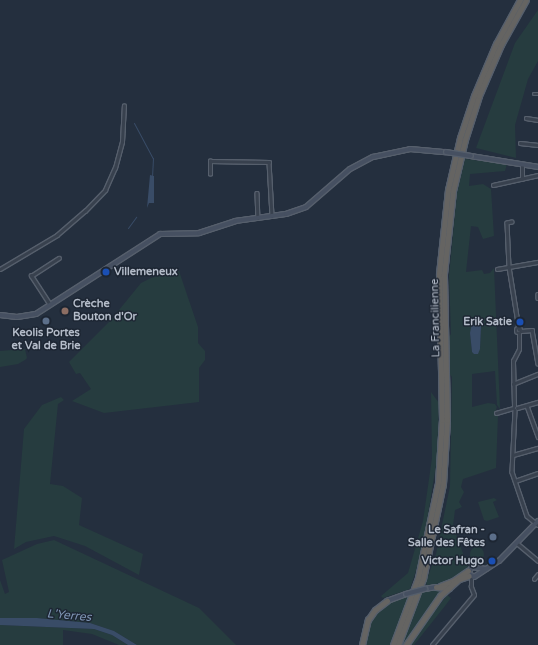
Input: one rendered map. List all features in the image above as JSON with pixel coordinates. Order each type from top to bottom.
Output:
[{"type":"highway","name":"La Francilienne","points":[[393,645],[418,578],[438,483],[442,420],[439,274],[448,190],[460,138],[474,96],[499,38],[520,0]]},
{"type":"highway","name":"La Francilienne","points":[[398,645],[423,579],[443,484],[446,420],[444,274],[454,184],[478,96],[501,45],[526,0]]},
{"type":"highway","points":[[436,587],[469,575]]},
{"type":"highway","points":[[406,645],[440,596],[459,579],[469,575]]},
{"type":"highway","points":[[436,587],[449,588]]},
{"type":"highway","points":[[436,587],[440,596]]},
{"type":"highway","points":[[362,645],[368,620],[375,610],[386,601]]},
{"type":"main road","points":[[0,315],[25,317],[50,305],[153,237],[165,234],[199,233],[235,221],[273,216],[306,207],[350,169],[373,156],[410,148],[446,152],[538,167]]},
{"type":"main road","points":[[486,569],[476,569],[472,567],[469,575],[478,574],[486,569],[518,544],[537,524]]},
{"type":"main road","points":[[476,569],[478,574]]},
{"type":"main road","points":[[386,601],[406,594],[436,587]]},
{"type":"street","points":[[0,269],[57,235],[85,211],[105,190],[115,168],[122,142],[124,106]]},
{"type":"street","points":[[526,118],[538,120]]},
{"type":"street","points":[[520,142],[538,145]]},
{"type":"street","points":[[210,174],[210,161],[269,162],[273,216]]},
{"type":"street","points":[[522,165],[522,179]]},
{"type":"street","points":[[493,185],[538,175]]},
{"type":"street","points":[[257,192],[258,218]]},
{"type":"street","points":[[512,222],[507,223],[509,267],[520,331],[519,349],[513,361],[515,408],[512,470],[527,516],[537,524]]},
{"type":"street","points":[[50,305],[31,276],[59,258]]},
{"type":"street","points":[[496,269],[538,262]]},
{"type":"street","points":[[520,331],[532,330],[538,363]]},
{"type":"street","points":[[513,384],[538,374]]},
{"type":"street","points":[[496,413],[538,402]]},
{"type":"street","points":[[527,406],[538,437]]},
{"type":"street","points":[[512,455],[538,448]]},
{"type":"street","points":[[515,481],[538,473]]},
{"type":"street","points":[[518,544],[538,561]]},
{"type":"street","points":[[534,578],[538,574]]},
{"type":"street","points":[[432,645],[474,595],[469,575]]},
{"type":"green space","points":[[538,10],[538,61],[528,79],[515,125],[516,158],[476,148],[515,43]]},
{"type":"green space","points":[[465,159],[507,164],[505,171],[470,174],[469,186],[483,184],[491,189],[494,236],[483,239],[478,227],[471,226],[466,272],[482,270],[484,274],[490,273],[494,268],[500,409],[497,405],[495,371],[472,374],[472,407],[488,403],[495,404],[497,407],[494,415],[498,416],[496,468],[463,479],[461,487],[464,492],[459,502],[462,507],[455,510],[453,526],[468,567],[453,580],[427,586],[426,582],[436,554],[450,486],[452,377],[449,373],[448,338],[451,334],[449,276],[457,193]],"holes":[[[481,327],[480,349],[475,354],[472,352],[470,333]]]},
{"type":"green space","points":[[179,271],[198,327],[198,343],[205,351],[205,360],[199,368],[199,402],[104,413],[72,401],[91,389],[80,373],[76,374],[69,362],[110,321],[141,283],[151,278]]},
{"type":"green space","points":[[25,349],[27,358],[25,360],[18,364],[0,367],[0,351]]},
{"type":"green space","points":[[431,392],[439,403],[437,459],[422,552],[410,589],[383,598],[381,596],[408,573],[423,521],[432,458]]},
{"type":"green space","points":[[61,397],[64,400],[58,404],[50,484],[63,486],[82,498],[79,525],[143,554],[139,575],[85,546],[54,536],[26,542],[14,549],[24,429],[42,405]]},
{"type":"green space","points":[[494,498],[497,500],[493,502],[499,517],[487,521],[484,520],[478,502]]},
{"type":"green space","points":[[54,540],[199,608],[236,645],[137,645],[114,631],[90,623],[37,618],[0,618],[0,580],[5,594],[9,592],[2,560],[37,544]]},
{"type":"green space","points":[[474,547],[480,547],[484,551],[484,557],[480,561],[474,561],[470,557],[470,551]]},
{"type":"green space","points":[[438,589],[440,594],[405,645],[401,645],[422,592]]},
{"type":"green space","points":[[410,595],[390,645],[364,645],[366,627],[379,609],[395,600]]},
{"type":"green space","points":[[447,595],[451,598],[445,606],[414,645],[409,645]]},
{"type":"green space","points":[[0,625],[94,629],[112,635],[128,645],[119,645],[92,634],[63,630],[63,645],[0,645]]},
{"type":"water","points":[[150,175],[154,176],[154,203],[149,203],[147,208]]},
{"type":"water","points":[[479,321],[481,327],[480,349],[478,354],[474,354],[472,352],[470,333],[472,323]]},
{"type":"water","points":[[0,618],[37,618],[90,623],[114,631],[137,645],[128,645],[112,635],[94,629],[0,625]]},
{"type":"waterway","points":[[134,123],[153,158],[152,175]]},
{"type":"waterway","points":[[128,228],[136,217]]},
{"type":"place","name":"Villemeneux","points":[[106,272]]},
{"type":"place","name":"Crèche Bouton d'Or","points":[[65,311]]},
{"type":"place","name":"Keolis Portes et Val de Brie","points":[[46,321]]},
{"type":"place","name":"Erik Satie","points":[[520,322]]},
{"type":"place","name":"Le Safran - Salle des Fêtes","points":[[493,537]]},
{"type":"place","name":"Victor Hugo","points":[[492,561]]},
{"type":"water label","name":"L'Yerres","points":[[69,616]]}]
